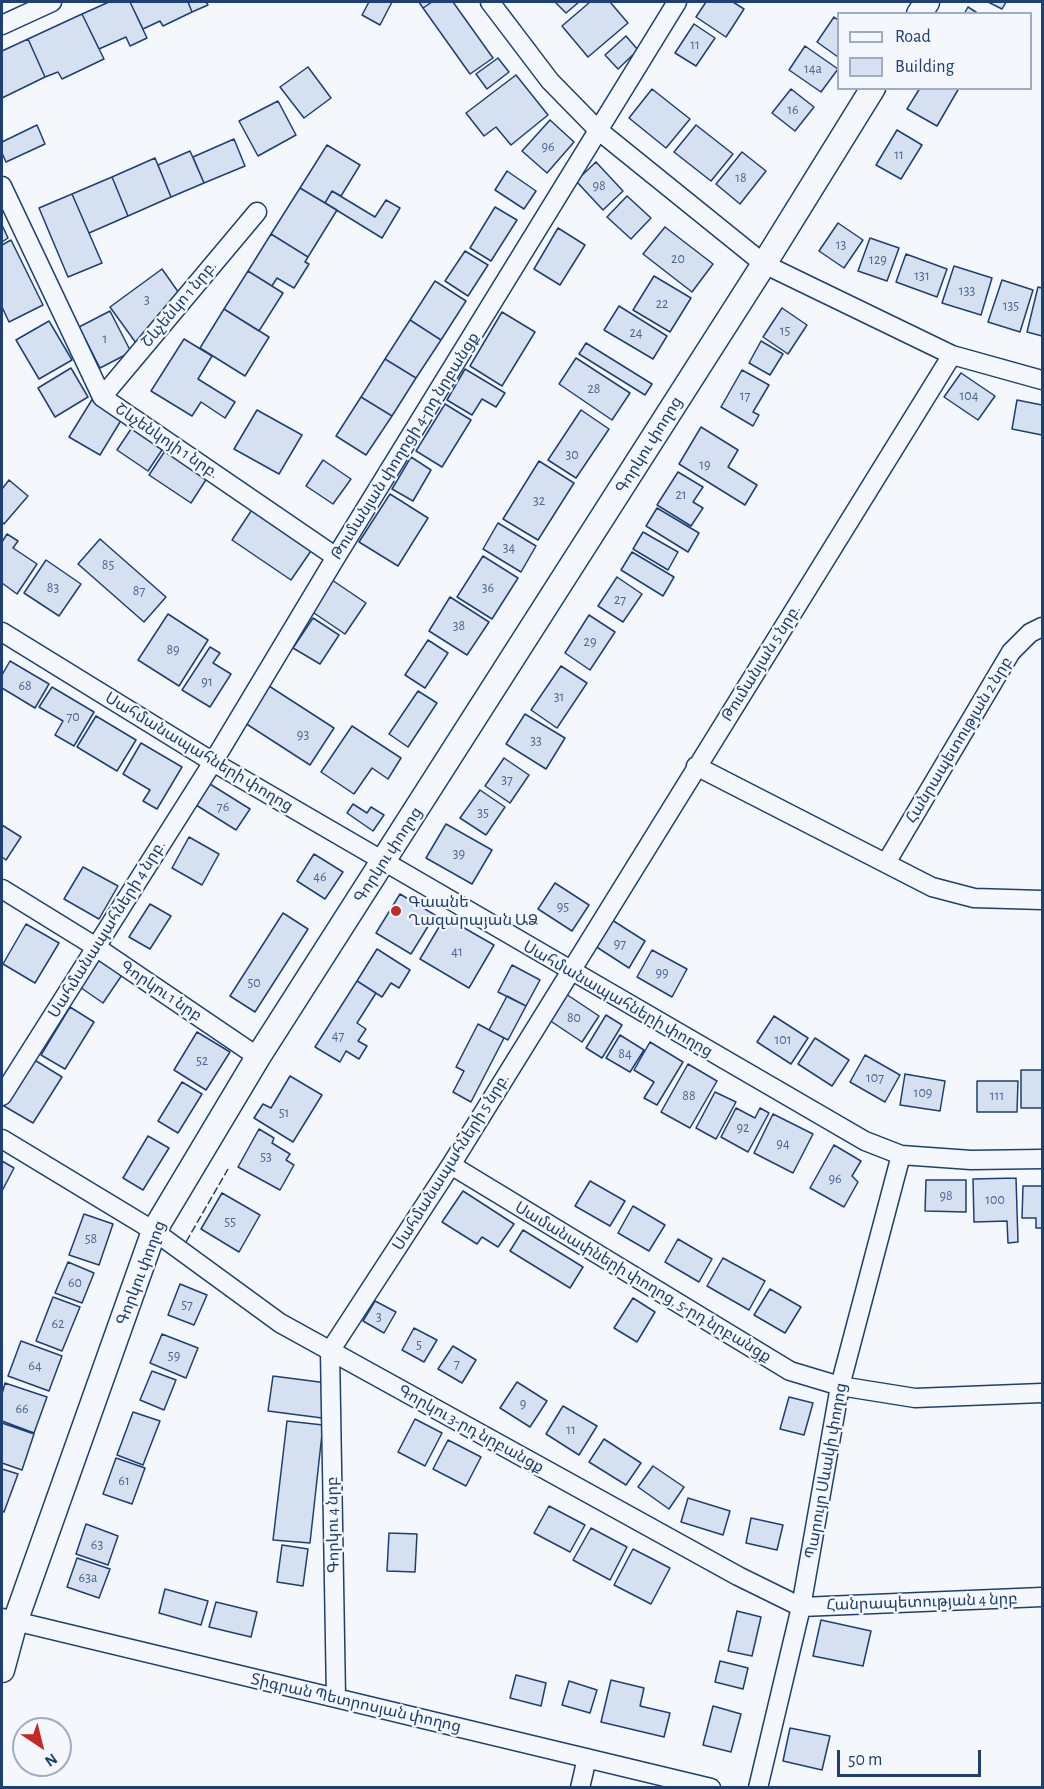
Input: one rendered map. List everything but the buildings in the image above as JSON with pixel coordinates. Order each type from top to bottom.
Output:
[{"type":"street","points":[[2,25],[52,2]]},
{"type":"street","points":[[490,2],[550,81],[598,130],[764,264],[952,355],[1042,380]]},
{"type":"street","name":"Թումանյան փողոցի 4-րդ նրբանցք","points":[[213,762],[336,556],[677,2]]},
{"type":"street","name":"Գորկու փողոց","points":[[2,1670],[8,1620],[153,1231],[258,1057],[764,264],[872,90]]},
{"type":"street","name":"Շևչենկոյի 1 նրբ.","points":[[2,186],[102,397],[336,556]]},
{"type":"street","name":"Շևչենկո 1 նրբ.","points":[[102,397],[257,212]]},
{"type":"street","name":"Թումանյան 5 նրբ.","points":[[571,972],[696,766],[952,355]]},
{"type":"street","name":"Հանրապետության 2 նրբ","points":[[886,864],[1011,652],[1030,633],[1042,627]]},
{"type":"street","name":"Սահմանապահների փողոց","points":[[2,632],[213,762],[865,1141],[901,1155],[971,1161],[1042,1159]]},
{"type":"street","name":"Սահմանապահների 4 նրբ.","points":[[2,1096],[213,762]]},
{"type":"street","points":[[696,766],[932,887],[974,898],[1042,900]]},
{"type":"street","name":"Գորկու 1 նրբ","points":[[2,889],[96,947],[258,1057]]},
{"type":"street","name":"Սահմանապահների 5 նրբ.","points":[[330,1351],[451,1165],[571,972]]},
{"type":"street","name":"Գորկու 3-րդ նրբանցք","points":[[2,1139],[153,1231],[280,1323],[738,1576],[801,1607]]},
{"type":"street","name":"Պարույր Սևակի փողոց","points":[[758,1788],[801,1607],[840,1386],[901,1155]]},
{"type":"street","name":"Սամանափների փողոց, 5-րդ նրբանցք","points":[[451,1165],[790,1371],[840,1386],[915,1398],[1042,1393]]},
{"type":"street","name":"Գորկու 4 նրբ","points":[[330,1351],[336,1698]]},
{"type":"street","name":"Հանրապետության 4 նրբ","points":[[801,1607],[1042,1597]]},
{"type":"street","name":"Տիգրան Պետրոսյան փողոց","points":[[8,1620],[711,1788]]},
{"type":"street","points":[[580,1788],[587,1758]]},
{"type":"fence","points":[[186,1242],[228,1169]]},
{"type":"place","name":"Գաանե Ղազարայան ԱՁ","points":[[396,911]]}]
